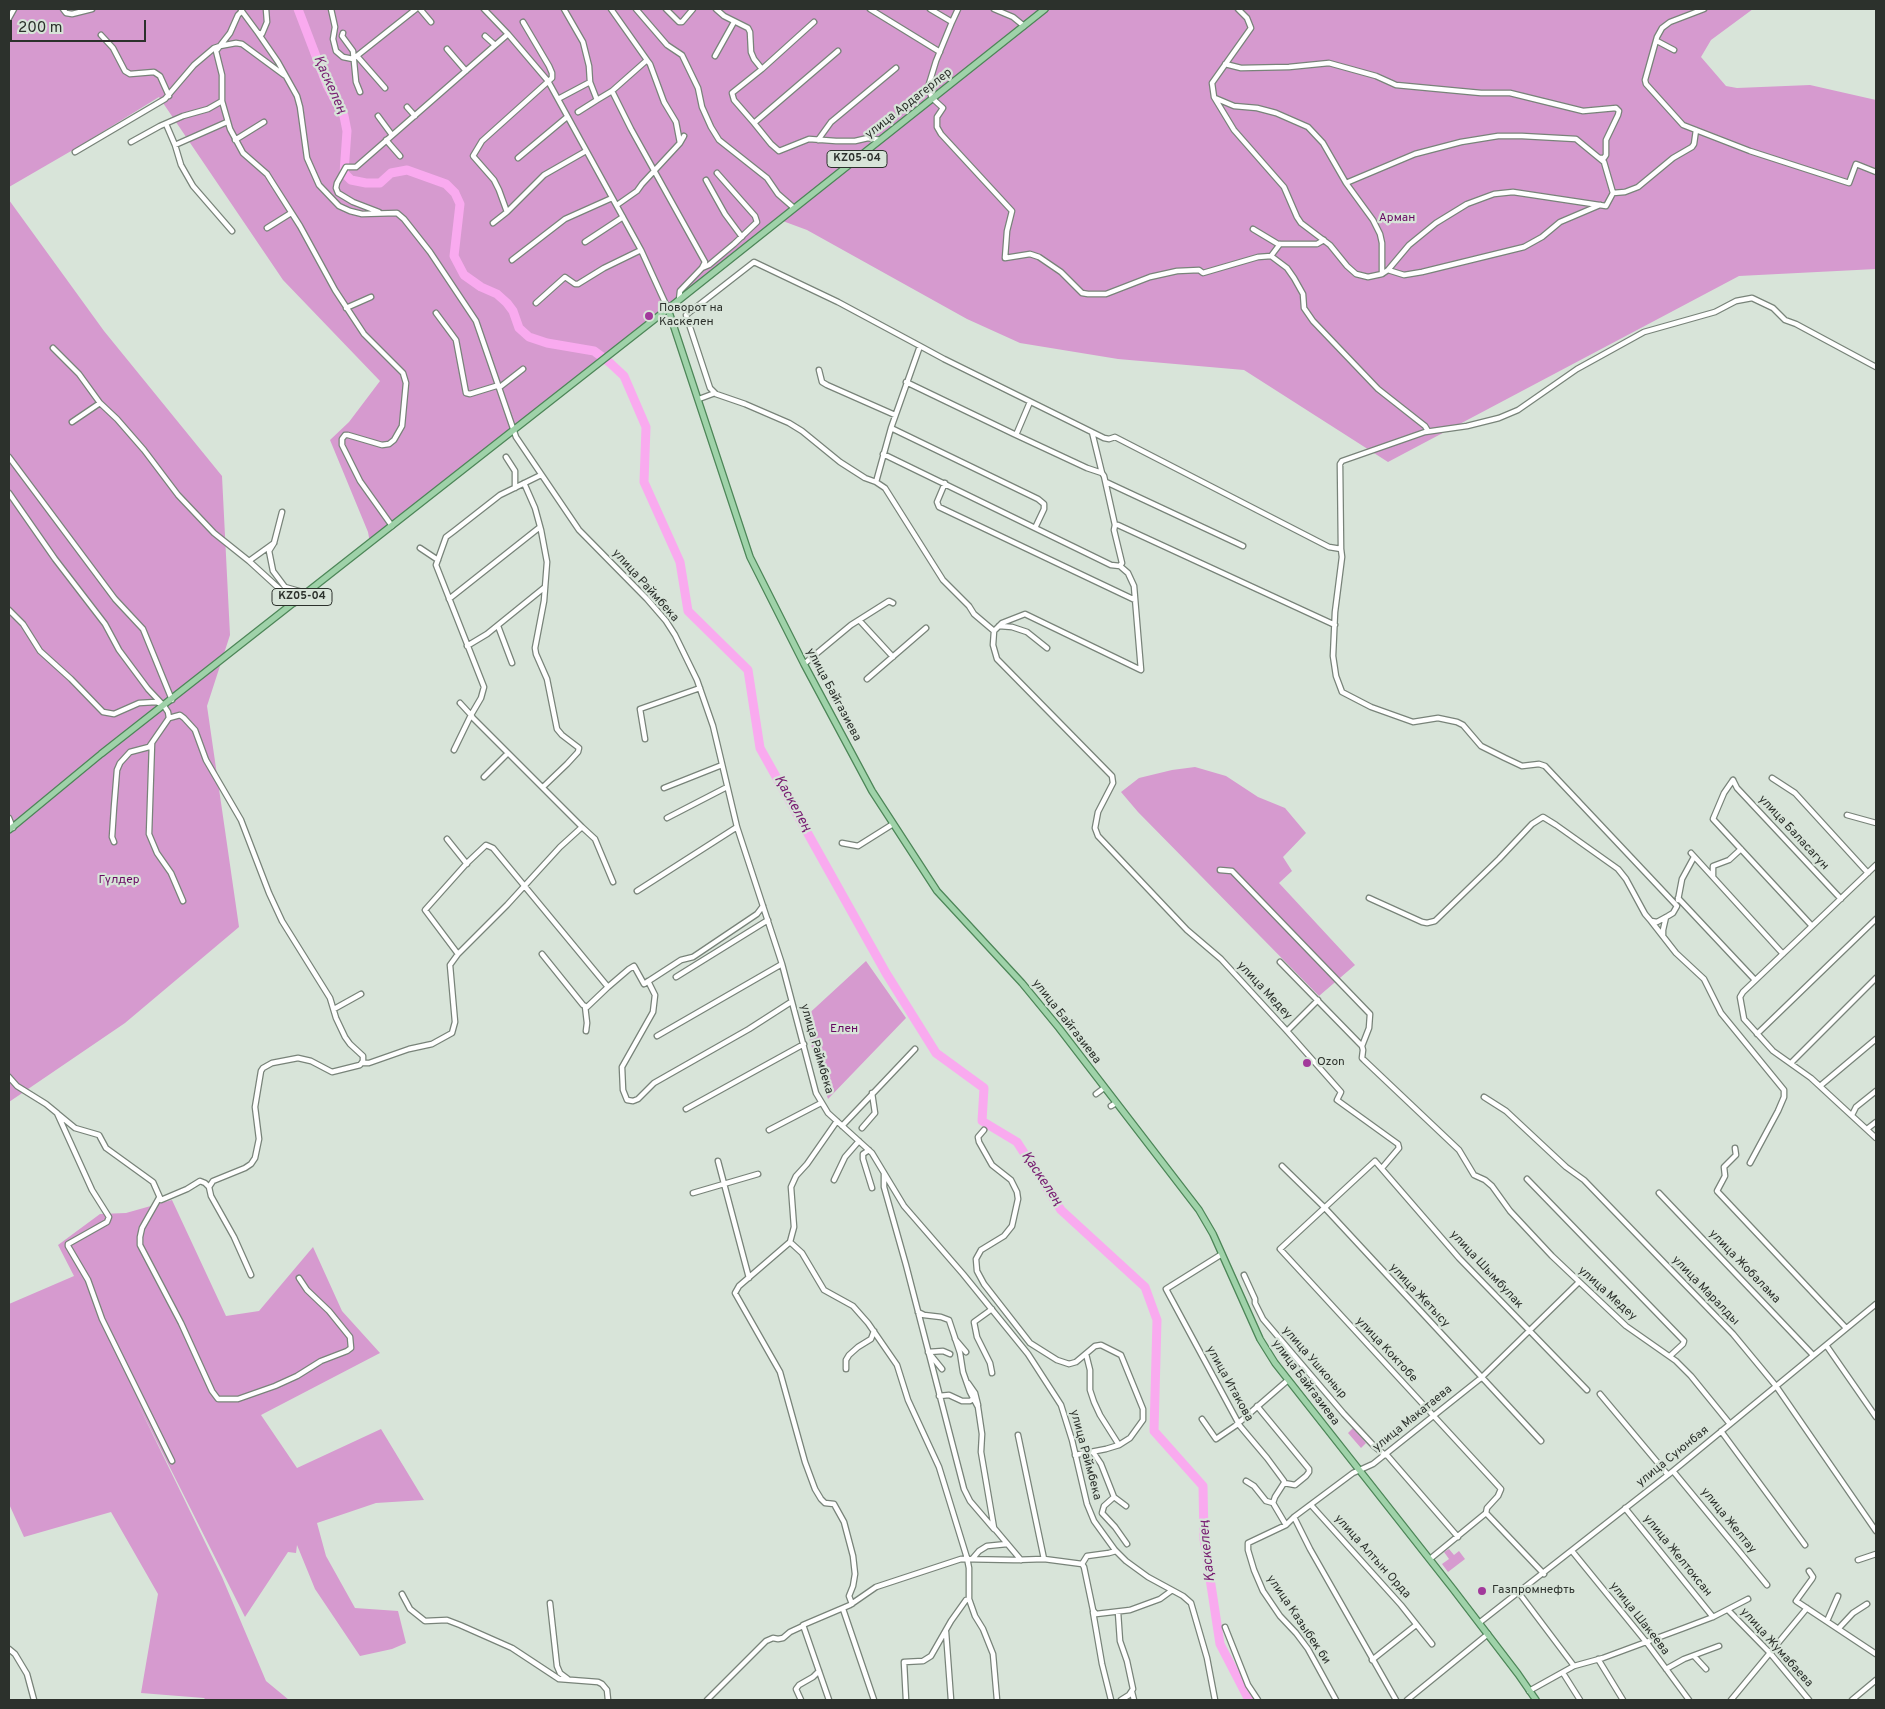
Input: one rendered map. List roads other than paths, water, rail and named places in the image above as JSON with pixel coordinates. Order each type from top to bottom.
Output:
[{"type":"main road","name":"улица Ардагерлер","points":[[668,309],[1045,9]]},
{"type":"main road","name":"KZ05-04","points":[[11,829],[101,754],[668,309]]},
{"type":"main road","name":"улица Байгазиева","points":[[668,309],[750,557],[804,664],[872,791],[938,891],[1022,983],[1059,1028],[1114,1104],[1199,1210],[1213,1234],[1260,1339],[1288,1380],[1479,1622],[1536,1700]]},
{"type":"street","points":[[9,18],[14,9]]},
{"type":"street","points":[[63,9],[66,13],[72,14],[92,9]]},
{"type":"street","points":[[258,33],[262,34],[267,22],[266,9]]},
{"type":"street","points":[[331,9],[335,27],[332,39],[336,51],[343,57],[355,58],[385,88]]},
{"type":"street","points":[[355,58],[418,9],[431,22]]},
{"type":"street","points":[[484,9],[548,81],[617,205],[668,309]]},
{"type":"street","points":[[564,9],[583,42],[589,66],[590,82],[597,100]]},
{"type":"street","points":[[611,9],[647,60],[662,97],[676,122],[680,143]]},
{"type":"street","points":[[636,9],[667,45],[682,55],[698,88],[702,106],[711,127],[719,140],[767,178],[778,194],[794,208]]},
{"type":"street","points":[[666,9],[679,22],[685,20],[692,9]]},
{"type":"street","points":[[716,9],[734,22],[748,28],[751,52],[754,60],[762,68]]},
{"type":"street","points":[[870,9],[940,52]]},
{"type":"street","points":[[930,9],[952,22]]},
{"type":"street","points":[[958,9],[929,84],[930,93],[932,98],[943,108],[939,112],[936,122],[941,134],[1012,211],[1007,231],[1005,258],[1030,254],[1039,257],[1057,268],[1082,293],[1106,294],[1150,277],[1199,270],[1203,273],[1258,257],[1271,256],[1287,268],[1294,278],[1303,294],[1304,308],[1313,321],[1378,389],[1425,426],[1428,431]]},
{"type":"street","points":[[994,9],[1013,17],[1024,26]]},
{"type":"street","points":[[1238,9],[1247,18],[1251,28],[1212,83],[1214,97],[1231,126],[1284,187],[1301,223],[1330,245],[1347,266],[1362,277],[1382,274],[1388,270],[1409,245],[1436,223],[1467,204],[1494,194],[1513,192],[1606,206],[1613,193],[1607,171],[1600,158],[1576,139],[1522,136],[1498,136],[1461,142],[1415,154],[1346,183]]},
{"type":"street","points":[[1704,9],[1665,24],[1656,41],[1646,84],[1683,124],[1750,151],[1849,183],[1856,164],[1876,172]]},
{"type":"street","points":[[380,213],[362,214],[338,206],[319,186],[306,158],[298,102],[278,62],[241,10],[230,33],[216,51],[222,75],[222,101],[227,122],[235,140],[247,158],[267,174],[346,308],[370,342],[403,373],[406,383],[402,426],[397,436],[389,444],[382,445],[348,435],[345,435],[342,439],[342,445],[360,481],[392,526]]},
{"type":"street","points":[[506,212],[494,180],[473,156],[482,141],[552,78],[552,73],[523,22]]},
{"type":"street","points":[[715,56],[734,22]]},
{"type":"street","points":[[814,22],[732,93],[734,100],[779,151],[803,140],[855,141],[868,138],[880,140]]},
{"type":"street","points":[[343,34],[342,36],[352,48],[355,58],[356,82],[360,92]]},
{"type":"street","points":[[380,213],[353,202],[338,193],[336,188],[340,175],[346,167],[356,167],[508,34]]},
{"type":"street","points":[[101,35],[106,39],[130,74],[154,72],[160,76],[169,96]]},
{"type":"street","points":[[485,36],[495,45]]},
{"type":"street","points":[[1656,41],[1674,50]]},
{"type":"street","points":[[75,152],[169,96],[194,65],[214,48],[236,43],[242,44],[285,76]]},
{"type":"street","points":[[447,49],[466,71]]},
{"type":"street","points":[[754,123],[838,51]]},
{"type":"street","points":[[578,112],[612,91],[647,60]]},
{"type":"street","points":[[1225,64],[1240,68],[1289,67],[1329,63],[1376,76],[1396,85],[1482,93],[1510,93],[1583,111],[1616,108],[1619,111],[1615,124],[1606,140],[1606,155],[1604,158],[1600,158]]},
{"type":"street","points":[[818,140],[830,122],[896,68]]},
{"type":"street","points":[[558,100],[590,82]]},
{"type":"street","points":[[612,91],[705,262],[702,268],[680,290],[680,300]]},
{"type":"street","points":[[1214,97],[1234,106],[1257,108],[1276,113],[1308,127],[1323,143],[1346,183],[1373,220],[1382,243],[1382,274]]},
{"type":"street","points":[[131,142],[166,124],[208,109],[222,101]]},
{"type":"street","points":[[407,107],[415,116]]},
{"type":"street","points":[[378,116],[392,135]]},
{"type":"street","points":[[518,158],[568,117]]},
{"type":"street","points":[[175,145],[227,122]]},
{"type":"street","points":[[235,140],[264,122]]},
{"type":"street","points":[[166,124],[181,165],[193,186],[232,231]]},
{"type":"street","points":[[1613,193],[1625,192],[1638,187],[1673,158],[1692,147],[1696,130]]},
{"type":"street","points":[[617,205],[637,191],[680,143],[684,136]]},
{"type":"street","points":[[386,140],[400,156]]},
{"type":"street","points":[[493,223],[544,175],[586,151]]},
{"type":"street","points":[[702,268],[709,265],[757,222],[756,216],[717,173]]},
{"type":"street","points":[[706,180],[725,214],[742,237]]},
{"type":"street","points":[[512,260],[565,219],[612,198]]},
{"type":"street","points":[[1388,270],[1404,274],[1422,272],[1524,247],[1542,237],[1560,222],[1600,205]]},
{"type":"street","points":[[267,228],[291,213]]},
{"type":"street","name":"улица Раймбека","points":[[380,213],[397,213],[404,219],[470,309],[481,329],[513,430],[541,475],[579,530],[666,621],[682,646],[700,688],[713,726],[737,827],[782,964],[816,1094],[828,1113],[869,1150],[904,1206],[1028,1354],[1061,1405],[1087,1504],[1094,1521],[1116,1551],[1148,1577],[1183,1596],[1191,1603],[1215,1700]]},
{"type":"street","points":[[586,242],[623,217]]},
{"type":"street","points":[[1253,229],[1280,244],[1317,244],[1324,240]]},
{"type":"street","points":[[1271,256],[1280,244]]},
{"type":"street","points":[[536,302],[565,277],[578,284],[604,268],[640,250]]},
{"type":"street","points":[[883,454],[1111,565],[1120,566],[1132,579],[1141,670],[1025,614],[998,626],[994,631],[974,614],[969,606],[943,580],[885,488],[840,462],[802,431],[789,423],[715,393],[710,388],[686,315],[688,312],[754,262],[838,302],[1030,402],[1104,438],[1114,437],[1328,547],[1341,549]]},
{"type":"street","points":[[346,308],[371,297]]},
{"type":"street","points":[[1677,906],[1545,766],[1539,764],[1522,766],[1514,763],[1482,746],[1463,725],[1449,719],[1438,718],[1413,722],[1345,695],[1339,688],[1334,665],[1335,625],[1342,558],[1340,464],[1342,461],[1428,431],[1467,426],[1499,418],[1518,410],[1577,369],[1644,332],[1715,312],[1746,299],[1759,301],[1773,308],[1785,320],[1804,328],[1876,367]]},
{"type":"street","points":[[436,313],[456,340],[466,393],[470,394],[496,386],[500,387],[523,369]]},
{"type":"street","points":[[370,342],[379,346]]},
{"type":"street","points":[[876,482],[895,415],[920,346]]},
{"type":"street","points":[[53,348],[78,374],[100,403],[117,419],[178,495],[214,534],[249,561],[294,603]]},
{"type":"street","points":[[819,370],[822,382],[827,385],[895,415]]},
{"type":"street","points":[[906,382],[1016,435],[1102,473]]},
{"type":"street","points":[[699,399],[715,393]]},
{"type":"street","points":[[1016,435],[1030,402]]},
{"type":"street","points":[[72,422],[100,403]]},
{"type":"street","points":[[891,428],[1038,498],[1044,504],[1044,509],[1035,528]]},
{"type":"street","points":[[1092,432],[1106,482],[1115,525],[1114,530],[1122,563],[1120,566]]},
{"type":"street","points":[[506,456],[516,471],[515,488]]},
{"type":"street","points":[[9,457],[115,598],[143,629],[172,700]]},
{"type":"street","points":[[454,750],[481,698],[484,687],[436,565],[446,537],[490,502],[541,475]]},
{"type":"street","points":[[1106,482],[1243,546]]},
{"type":"street","points":[[524,483],[535,508],[546,557],[545,587],[535,648],[536,654],[547,679],[558,729],[562,735],[579,748],[578,752],[567,764],[543,787]]},
{"type":"street","points":[[945,483],[937,502],[939,507],[1134,600]]},
{"type":"street","points":[[9,493],[55,559],[105,624],[119,650],[148,689],[164,706],[169,718]]},
{"type":"street","points":[[282,512],[274,543],[269,551],[273,571],[285,587],[307,593]]},
{"type":"street","points":[[1115,525],[1127,528],[1335,625]]},
{"type":"street","points":[[449,599],[540,527]]},
{"type":"street","points":[[249,561],[274,543]]},
{"type":"street","points":[[420,548],[438,560]]},
{"type":"street","points":[[467,646],[498,626],[545,587]]},
{"type":"street","points":[[804,664],[840,633],[889,601],[893,603]]},
{"type":"street","points":[[9,610],[23,624],[40,651],[103,712],[114,714],[139,703],[156,702],[164,706]]},
{"type":"street","points":[[859,620],[893,657]]},
{"type":"street","points":[[498,626],[512,663]]},
{"type":"street","points":[[998,626],[1012,627],[1027,632],[1047,648]]},
{"type":"street","points":[[867,679],[926,628]]},
{"type":"street","name":"улица Медеу","points":[[994,631],[993,645],[997,659],[1114,779],[1101,804],[1096,822],[1096,832],[1105,846],[1130,868],[1187,930],[1221,959],[1287,1031],[1341,1092],[1337,1100],[1398,1144],[1399,1148],[1382,1168]]},
{"type":"street","points":[[645,739],[640,708],[700,688]]},
{"type":"street","points":[[460,703],[595,840],[613,882]]},
{"type":"street","points":[[114,842],[112,837],[117,770],[120,763],[130,752],[145,749],[152,743],[169,718],[180,715],[195,730],[206,760],[248,834],[269,893],[282,921],[330,998],[336,1018],[345,1037],[363,1056],[362,1063]]},
{"type":"street","points":[[152,743],[149,834],[157,853],[172,873],[183,901]]},
{"type":"street","points":[[484,777],[508,753]]},
{"type":"street","points":[[664,788],[722,765]]},
{"type":"street","points":[[1772,778],[1795,793],[1868,873]]},
{"type":"street","name":"улица Баласагун","points":[[1741,849],[1713,819],[1724,793],[1733,780],[1737,788],[1841,899]]},
{"type":"street","points":[[668,818],[727,787]]},
{"type":"street","points":[[1847,815],[1876,823]]},
{"type":"street","points":[[1369,898],[1426,924],[1435,921],[1532,824],[1543,817],[1556,824],[1618,869],[1626,879],[1639,905],[1651,921],[1676,953],[1704,979],[1721,1014],[1784,1090],[1784,1097],[1778,1111],[1750,1163]]},
{"type":"street","points":[[9,818],[11,829]]},
{"type":"street","points":[[842,844],[858,846],[893,824]]},
{"type":"street","points":[[209,1186],[213,1181],[245,1168],[251,1164],[254,1158],[259,1139],[256,1107],[259,1075],[263,1068],[285,1059],[306,1058],[332,1072],[432,1044],[452,1033],[454,1014],[450,965],[458,954],[582,827]]},
{"type":"street","points":[[637,890],[737,827]]},
{"type":"street","points":[[448,839],[467,864]]},
{"type":"street","points":[[458,954],[425,910],[486,845],[493,848],[608,987]]},
{"type":"street","points":[[1713,877],[1713,866],[1729,860],[1741,849],[1812,926]]},
{"type":"street","points":[[1651,921],[1657,922],[1673,913],[1677,906],[1682,879],[1693,855],[1783,954]]},
{"type":"street","points":[[1876,865],[1740,994],[1744,1018],[1773,1051],[1791,1062],[1820,1086],[1876,1138]]},
{"type":"street","points":[[1220,870],[1232,871],[1370,1014],[1369,1028],[1362,1046],[1280,962]]},
{"type":"street","points":[[1678,898],[1755,980]]},
{"type":"street","points":[[585,1006],[587,1007],[634,966],[644,984],[681,960],[693,957],[704,950],[757,914],[764,906]]},
{"type":"street","points":[[1663,936],[1662,930],[1666,917]]},
{"type":"street","points":[[1757,1034],[1876,919]]},
{"type":"street","points":[[676,977],[768,920]]},
{"type":"street","points":[[699,963],[704,950]]},
{"type":"street","points":[[542,954],[585,1006],[586,1030]]},
{"type":"street","points":[[657,1036],[782,964]]},
{"type":"street","points":[[1791,1062],[1876,978]]},
{"type":"street","points":[[648,981],[655,995],[653,1012],[622,1067],[623,1090],[627,1100],[634,1101],[638,1099],[654,1083],[749,1029],[791,1002]]},
{"type":"street","points":[[334,1009],[361,994]]},
{"type":"street","points":[[1287,1031],[1318,1000]]},
{"type":"street","points":[[1820,1086],[1876,1039]]},
{"type":"street","points":[[686,1109],[804,1044]]},
{"type":"street","name":"улица Медеу","points":[[1362,1046],[1364,1050],[1362,1058],[1459,1150],[1474,1175],[1486,1180],[1492,1186],[1510,1211],[1578,1282],[1626,1326],[1670,1356],[1691,1376],[1730,1424]]},
{"type":"street","points":[[842,1126],[915,1049]]},
{"type":"street","points":[[9,1077],[17,1086],[46,1104],[75,1128],[99,1135],[106,1148],[152,1182],[160,1198]]},
{"type":"street","points":[[1096,1094],[1104,1088]]},
{"type":"street","points":[[1852,1115],[1856,1107],[1876,1091]]},
{"type":"street","points":[[862,1128],[874,1113],[872,1093]]},
{"type":"street","name":"улица Маралды","points":[[1484,1097],[1506,1111],[1566,1167],[1596,1191],[1733,1334],[1776,1386],[1876,1531]]},
{"type":"street","points":[[769,1130],[821,1103]]},
{"type":"street","points":[[57,1113],[92,1190],[109,1217],[107,1222],[68,1244],[68,1246],[88,1280],[102,1319],[172,1461]]},
{"type":"street","points":[[837,1121],[811,1159],[796,1176],[791,1187],[794,1226],[790,1242],[739,1286],[735,1293],[780,1372],[805,1462],[815,1488],[825,1503],[834,1504],[844,1522],[853,1556],[855,1574],[849,1596],[852,1604]]},
{"type":"street","points":[[1867,1129],[1876,1122]]},
{"type":"street","points":[[984,1130],[978,1137],[979,1142],[992,1165],[1011,1180],[1018,1199],[1012,1226],[1004,1236],[981,1250],[976,1259],[978,1271],[984,1284],[1014,1325],[1034,1346],[1063,1363],[1076,1362],[1095,1346],[1101,1345],[1121,1355],[1144,1415],[1143,1420],[1130,1438],[1120,1445],[1093,1452],[1075,1454]]},
{"type":"street","points":[[834,1180],[845,1157],[859,1141]]},
{"type":"street","points":[[1735,1148],[1736,1155],[1724,1167],[1725,1176],[1717,1191],[1846,1328]]},
{"type":"street","points":[[869,1150],[863,1154],[863,1159],[866,1174],[872,1188]]},
{"type":"street","points":[[718,1161],[749,1278]]},
{"type":"street","name":"улица Шымбулак","points":[[1324,1208],[1375,1161],[1450,1248],[1586,1390]]},
{"type":"street","name":"улица Жетысу","points":[[1282,1166],[1324,1208],[1541,1440]]},
{"type":"street","points":[[693,1193],[758,1174]]},
{"type":"street","points":[[884,1174],[884,1187],[964,1489],[970,1501],[1021,1560]]},
{"type":"street","points":[[1527,1179],[1684,1341],[1670,1356]]},
{"type":"street","points":[[160,1198],[161,1200],[187,1189],[200,1181],[209,1186],[211,1196],[234,1237],[252,1275]]},
{"type":"street","name":"улица Жобалама","points":[[1660,1193],[1813,1355]]},
{"type":"street","points":[[160,1198],[142,1228],[140,1245],[218,1399],[238,1399],[274,1386],[351,1348],[350,1337],[329,1310],[308,1290],[300,1278]]},
{"type":"street","name":"улица Коктобе","points":[[1324,1208],[1280,1249],[1498,1486],[1501,1492],[1487,1508],[1486,1513]]},
{"type":"street","points":[[790,1242],[802,1253],[824,1290],[853,1306],[874,1330],[897,1365],[908,1400],[932,1450],[970,1558],[969,1599],[993,1654],[997,1700]]},
{"type":"street","name":"улица Итакова","points":[[1222,1254],[1166,1289],[1238,1423],[1284,1480],[1284,1483]]},
{"type":"street","name":"улица Ушконыр","points":[[1244,1275],[1263,1319],[1344,1414],[1374,1446],[1385,1454],[1458,1537]]},
{"type":"street","name":"улица Макатаева","points":[[1248,1550],[1248,1543],[1286,1525],[1353,1473],[1374,1464],[1432,1415],[1481,1378],[1578,1282]]},
{"type":"street","name":"улица Суюнбая","points":[[1479,1622],[1544,1574],[1624,1508],[1668,1475],[1876,1305]]},
{"type":"street","points":[[992,1309],[974,1322],[979,1344],[990,1363],[992,1373]]},
{"type":"street","points":[[918,1312],[924,1316],[946,1318],[950,1324],[966,1380],[978,1407]]},
{"type":"street","points":[[846,1369],[846,1360],[849,1355],[871,1339],[874,1330]]},
{"type":"street","points":[[954,1338],[966,1352]]},
{"type":"street","points":[[1826,1345],[1876,1418]]},
{"type":"street","points":[[928,1352],[943,1351],[950,1354]]},
{"type":"street","points":[[928,1352],[941,1365],[942,1369]]},
{"type":"street","points":[[1086,1354],[1090,1370],[1090,1390],[1094,1402],[1100,1415],[1120,1445]]},
{"type":"street","points":[[966,1380],[975,1393],[978,1407],[982,1434],[982,1459],[994,1529]]},
{"type":"street","points":[[1202,1419],[1216,1439],[1238,1423],[1288,1380]]},
{"type":"street","points":[[1600,1394],[1668,1475]]},
{"type":"street","points":[[939,1396],[949,1395],[962,1401],[973,1399]]},
{"type":"street","points":[[1257,1406],[1309,1468],[1306,1476],[1295,1485],[1284,1483],[1273,1503]]},
{"type":"street","points":[[1722,1431],[1805,1546]]},
{"type":"street","points":[[1018,1435],[1044,1558]]},
{"type":"street","points":[[1093,1452],[1102,1464],[1114,1497],[1126,1506]]},
{"type":"street","name":"улица Желтау","points":[[1673,1471],[1767,1584]]},
{"type":"street","points":[[1246,1481],[1254,1486],[1266,1501],[1273,1503],[1286,1525]]},
{"type":"street","points":[[1114,1497],[1104,1506],[1102,1512],[1120,1532],[1127,1544]]},
{"type":"street","name":"улица Алтын Орда","points":[[1311,1504],[1401,1605],[1432,1644]]},
{"type":"street","name":"улица Желтоксан","points":[[1624,1508],[1713,1617]]},
{"type":"street","points":[[1430,1559],[1486,1513],[1544,1574]]},
{"type":"street","points":[[1294,1517],[1310,1549],[1396,1700]]},
{"type":"street","points":[[970,1558],[987,1546],[1008,1544]]},
{"type":"street","name":"улица Казыбек би","points":[[1248,1550],[1263,1591],[1280,1616],[1296,1633],[1308,1650],[1336,1700]]},
{"type":"street","points":[[1111,1700],[1082,1564],[1087,1556],[1116,1551]]},
{"type":"street","name":"улица Шакеева","points":[[1572,1551],[1689,1700]]},
{"type":"street","points":[[1858,1560],[1876,1554]]},
{"type":"street","points":[[706,1700],[766,1641],[773,1638],[783,1638],[790,1632],[852,1604],[876,1587],[961,1559],[1021,1560],[1044,1558],[1082,1564]]},
{"type":"street","points":[[1809,1571],[1812,1579],[1796,1601],[1876,1654]]},
{"type":"street","points":[[1093,1610],[1096,1614],[1118,1612],[1160,1600],[1171,1591]]},
{"type":"street","points":[[1519,1593],[1574,1666]]},
{"type":"street","points":[[402,1594],[410,1610],[425,1621],[447,1620],[460,1624],[512,1648],[559,1679],[602,1684],[607,1690],[608,1700]]},
{"type":"street","points":[[1827,1621],[1838,1596]]},
{"type":"street","points":[[906,1700],[904,1662],[926,1660],[961,1607],[969,1599]]},
{"type":"street","points":[[1529,1691],[1574,1666],[1646,1643],[1713,1617],[1748,1599]]},
{"type":"street","points":[[550,1603],[557,1666],[560,1673],[569,1679]]},
{"type":"street","points":[[1839,1628],[1853,1613],[1867,1604]]},
{"type":"street","points":[[843,1608],[874,1700]]},
{"type":"street","points":[[1731,1700],[1807,1608]]},
{"type":"street","name":"улица Жумабаева","points":[[1728,1610],[1770,1654],[1809,1700]]},
{"type":"street","points":[[1118,1612],[1120,1641],[1127,1661],[1134,1700]]},
{"type":"street","points":[[1372,1660],[1416,1625]]},
{"type":"street","points":[[803,1626],[829,1700]]},
{"type":"street","points":[[1225,1627],[1244,1677],[1258,1700]]},
{"type":"street","points":[[946,1632],[951,1700]]},
{"type":"street","points":[[1408,1700],[1488,1634]]},
{"type":"street","points":[[1666,1669],[1719,1646]]},
{"type":"street","points":[[9,1648],[15,1654],[27,1674],[34,1700]]},
{"type":"street","points":[[1694,1656],[1706,1669]]},
{"type":"street","points":[[1598,1659],[1622,1698],[1614,1700]]},
{"type":"street","points":[[801,1700],[796,1689],[820,1671]]},
{"type":"street","points":[[1563,1673],[1580,1700]]},
{"type":"street","points":[[1852,1700],[1876,1680]]},
{"type":"street","points":[[1121,1700],[1132,1692]]},
{"type":"waterway","name":"Қаскелең","points":[[298,9],[327,85],[344,116],[347,131],[344,173],[351,180],[380,183],[391,173],[407,170],[446,184],[455,193],[460,204],[454,256],[464,275],[481,287],[497,294],[507,303],[513,311],[519,328],[529,337],[547,343],[594,351],[624,376],[646,427],[644,482],[680,562],[688,611],[748,670],[760,748],[886,973],[936,1053],[984,1088],[982,1121],[1017,1142],[1061,1210],[1145,1287],[1157,1320],[1154,1431],[1203,1486],[1204,1539],[1220,1644],[1249,1700]]},
{"type":"place","name":"Поворот на Каскелен","points":[[649,316]]},
{"type":"place","name":"Ozon","points":[[1307,1063]]},
{"type":"place","name":"Газпромнефть","points":[[1482,1591]]},
{"type":"park label","name":"Арман","points":[[1397,219]]},
{"type":"park label","name":"Гүлдер","points":[[119,881]]},
{"type":"park label","name":"Елен","points":[[844,1030]]}]
